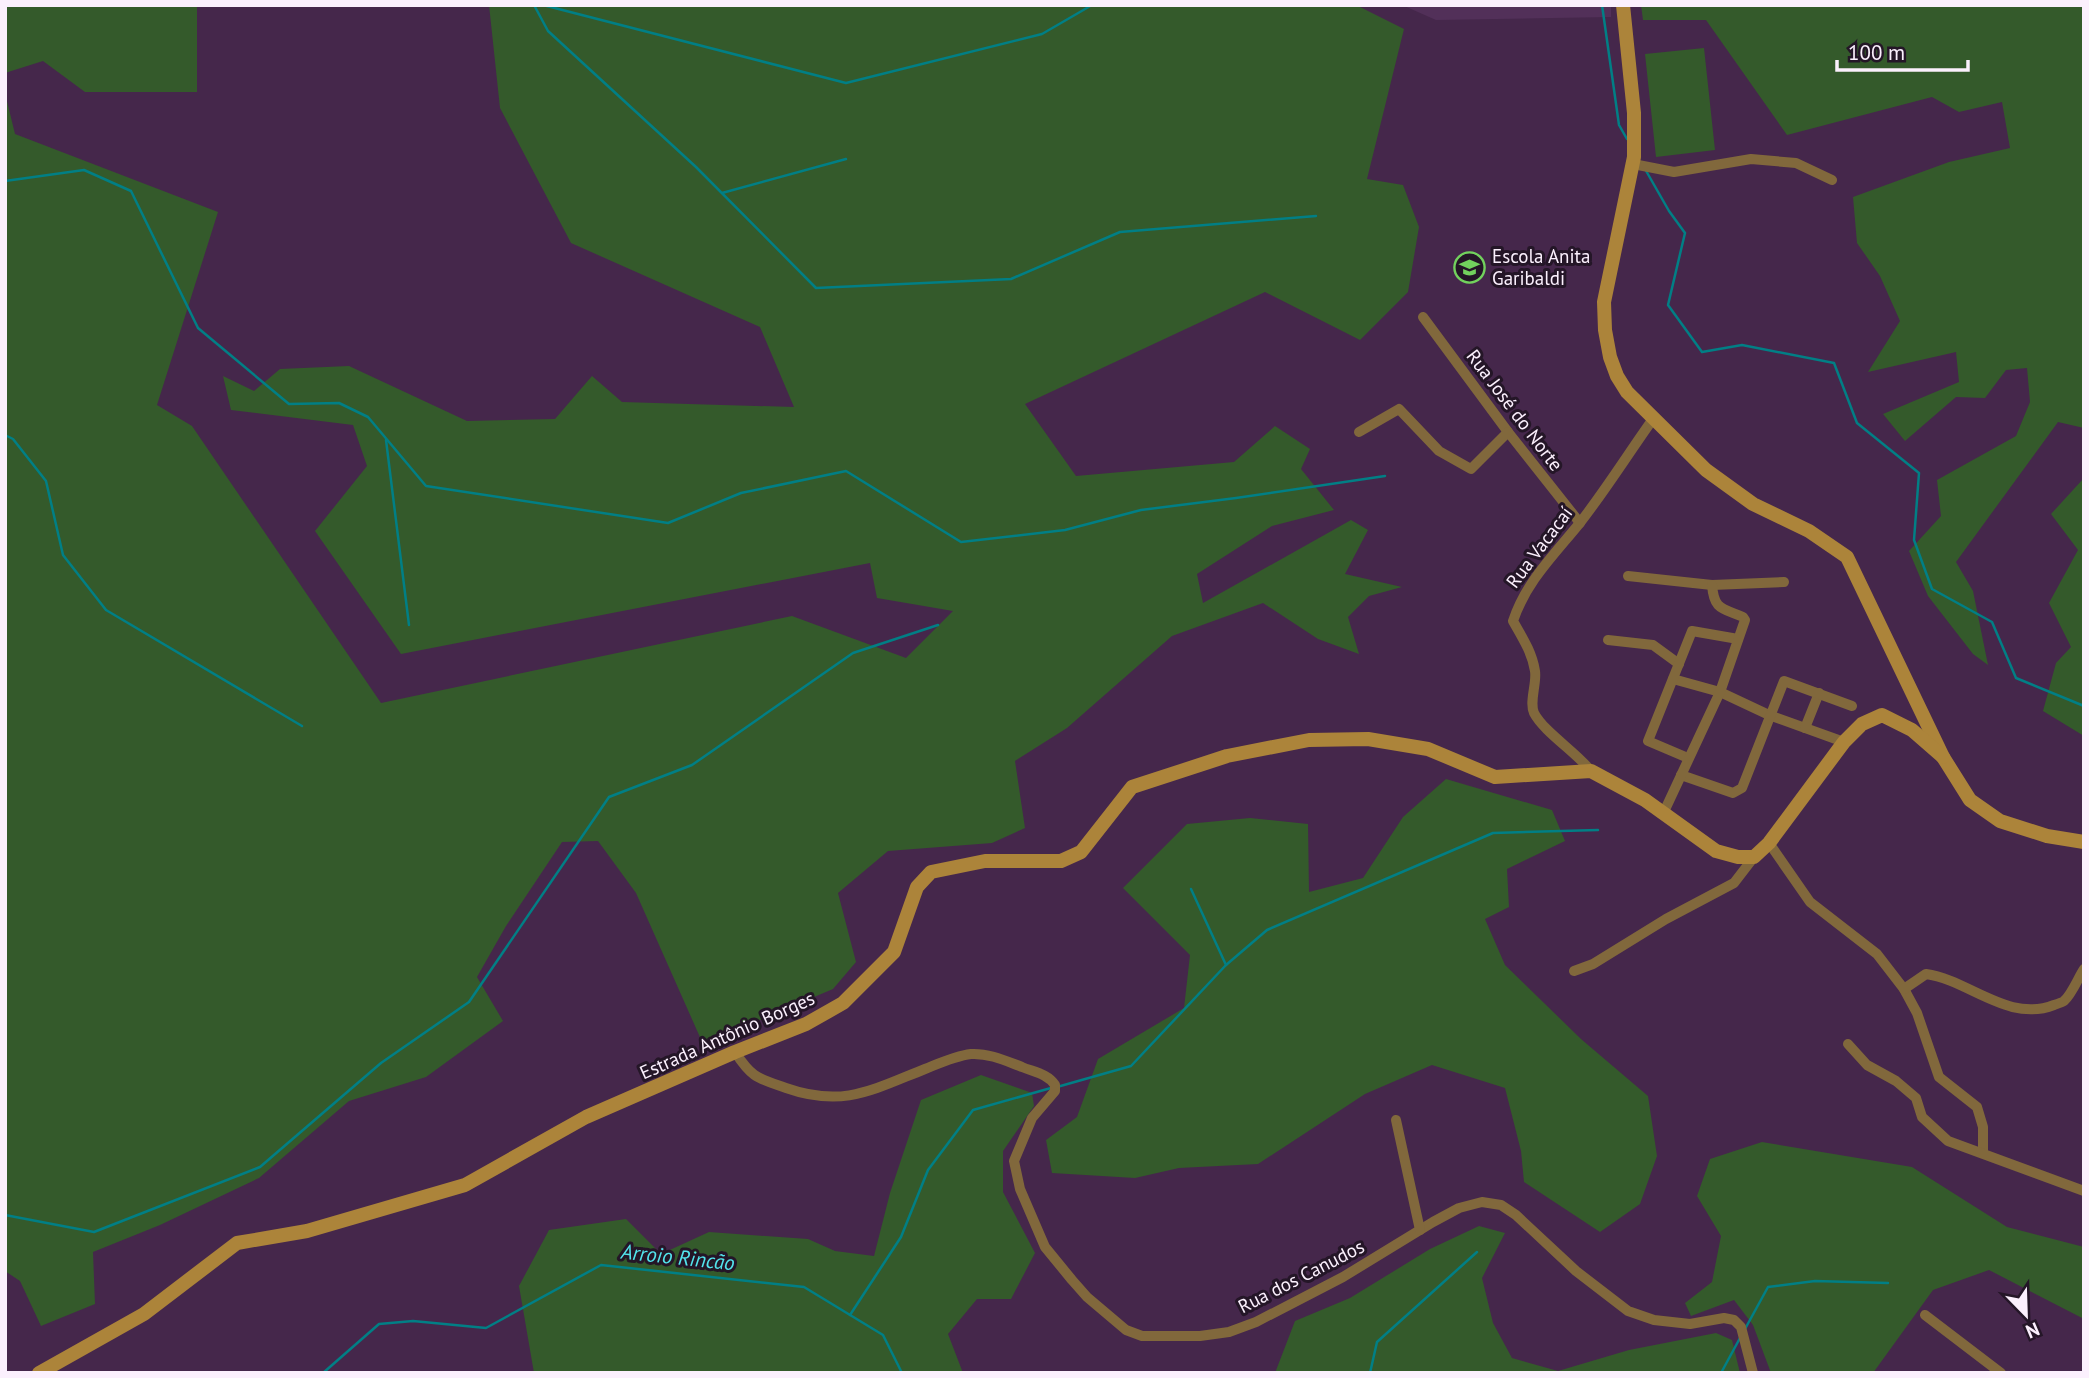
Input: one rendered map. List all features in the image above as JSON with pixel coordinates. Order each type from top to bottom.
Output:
[{"type":"street","points":[[1623,5],[1634,113],[1634,160],[1604,302],[1605,330],[1617,376],[1627,393],[1706,470],[1754,504],[1809,531],[1847,557],[1943,758],[1970,800],[2000,821],[2046,835],[2084,842]]},
{"type":"street","points":[[1634,160],[1674,172],[1751,159],[1796,163],[1832,180]]},
{"type":"street","name":"Rua José do Norte","points":[[1423,317],[1508,432],[1580,523]]},
{"type":"street","points":[[1359,432],[1399,409],[1439,452],[1471,469],[1508,432]]},
{"type":"street","name":"Rua Vacacaí","points":[[1591,771],[1580,757],[1542,724],[1533,711],[1535,673],[1531,654],[1514,621],[1518,606],[1535,575],[1580,523],[1653,419]]},
{"type":"street","points":[[1628,576],[1712,585],[1784,582]]},
{"type":"street","points":[[1664,814],[1720,692],[1744,618],[1713,602],[1712,585]]},
{"type":"street","points":[[1688,758],[1648,741],[1692,631],[1738,639]]},
{"type":"street","points":[[1608,640],[1653,645],[1679,664]]},
{"type":"street","points":[[1673,679],[1720,692],[1769,715],[1844,742]]},
{"type":"street","points":[[1681,775],[1733,793],[1738,792],[1742,788],[1784,681],[1852,706]]},
{"type":"street","points":[[1805,728],[1819,693]]},
{"type":"street","points":[[1574,971],[1593,964],[1666,919],[1734,883],[1769,843],[1844,742],[1862,724],[1882,715],[1912,730],[1943,758]]},
{"type":"street","name":"Estrada Antônio Borges","points":[[39,1373],[144,1314],[237,1243],[307,1231],[465,1185],[586,1117],[806,1024],[843,1003],[894,952],[916,887],[931,872],[985,861],[1061,861],[1081,852],[1132,787],[1227,756],[1309,740],[1368,739],[1428,749],[1494,778],[1591,771]]},
{"type":"street","points":[[1591,771],[1611,779],[1716,852],[1754,857]]},
{"type":"street","points":[[1769,843],[1810,902],[1877,954],[1904,989],[1917,1013],[1939,1077],[1977,1107],[1983,1127],[1983,1153]]},
{"type":"street","points":[[1904,989],[1926,974],[1937,975],[1991,1000],[2021,1009],[2041,1010],[2063,1002],[2084,969]]},
{"type":"street","points":[[1848,1044],[1867,1065],[1896,1081],[1916,1098],[1922,1117],[1948,1141],[2084,1191]]},
{"type":"street","name":"Rua dos Canudos","points":[[735,1052],[748,1072],[756,1077],[809,1096],[823,1098],[852,1097],[951,1058],[971,1054],[989,1055],[1046,1076],[1055,1085],[1055,1091],[1032,1118],[1014,1161],[1020,1189],[1045,1247],[1072,1280],[1087,1297],[1126,1330],[1142,1336],[1200,1336],[1229,1332],[1256,1322],[1343,1277],[1459,1208],[1482,1202],[1501,1205],[1516,1215],[1576,1271],[1628,1311],[1654,1320],[1690,1324],[1724,1318],[1734,1320],[1741,1326],[1753,1373]]},
{"type":"street","points":[[1396,1120],[1420,1230]]},
{"type":"street","points":[[1925,1315],[2001,1373]]},
{"type":"shaded area","points":[[1402,5],[1611,5],[1611,17],[1436,20]]},
{"type":"green space","points":[[5,5],[197,5],[197,92],[85,92],[43,61],[5,73]]},
{"type":"green space","points":[[489,5],[1356,5],[1404,29],[1367,179],[1403,185],[1419,227],[1408,292],[1360,340],[1265,292],[1025,404],[1076,476],[1234,462],[1275,426],[1310,449],[1301,469],[1334,510],[1272,526],[1197,574],[1203,603],[1351,520],[1368,530],[1345,574],[1402,587],[1369,596],[1348,617],[1359,654],[1318,639],[1263,603],[1172,636],[1067,728],[1015,761],[1025,828],[992,843],[888,851],[838,893],[856,962],[833,989],[703,1044],[636,893],[598,841],[562,842],[506,926],[477,977],[503,1021],[426,1077],[349,1101],[259,1178],[160,1225],[93,1252],[95,1304],[41,1326],[20,1281],[5,1271],[5,93],[15,134],[218,212],[157,405],[192,426],[381,703],[792,616],[906,658],[953,611],[877,598],[870,563],[401,654],[315,531],[367,466],[353,425],[231,410],[223,376],[254,391],[280,369],[349,366],[467,421],[555,419],[592,376],[622,402],[794,407],[760,327],[571,243],[500,108]]},
{"type":"green space","points":[[1641,5],[2084,5],[2084,428],[2058,422],[1956,562],[1973,591],[1988,665],[1973,654],[1928,596],[1909,551],[1941,516],[1937,480],[2016,436],[2030,402],[2027,368],[2006,370],[1985,398],[1956,397],[1905,441],[1883,414],[1959,382],[1956,352],[1868,372],[1900,321],[1880,276],[1857,243],[1853,197],[1949,162],[2010,148],[2002,102],[1959,112],[1932,97],[1787,135],[1706,20],[1643,20]]},
{"type":"green space","points":[[1704,48],[1715,150],[1656,157],[1645,54]]},
{"type":"green space","points":[[2084,478],[2084,736],[2043,711],[2056,663],[2071,647],[2049,603],[2078,550],[2051,514]]},
{"type":"green space","points":[[1446,779],[1552,810],[1565,841],[1507,869],[1509,907],[1485,919],[1505,965],[1581,1039],[1648,1096],[1657,1156],[1640,1204],[1600,1232],[1524,1182],[1521,1151],[1505,1088],[1432,1065],[1365,1094],[1258,1164],[1179,1168],[1135,1178],[1052,1173],[1046,1140],[1077,1117],[1098,1059],[1184,1008],[1190,955],[1123,888],[1187,824],[1250,818],[1308,824],[1309,892],[1363,878],[1403,817]]},
{"type":"green space","points":[[981,1075],[1032,1093],[1034,1106],[1003,1151],[1003,1192],[1035,1253],[1011,1299],[977,1299],[948,1334],[963,1373],[534,1373],[519,1286],[549,1230],[626,1219],[661,1254],[709,1232],[808,1239],[835,1251],[874,1256],[890,1193],[921,1100]]},
{"type":"green space","points":[[1762,1142],[1912,1167],[2007,1227],[2084,1247],[2084,1319],[1989,1270],[1933,1290],[1873,1373],[1771,1373],[1753,1325],[1734,1300],[1691,1316],[1685,1303],[1712,1282],[1721,1236],[1697,1196],[1710,1159]]},
{"type":"green space","points":[[1479,1226],[1505,1233],[1482,1278],[1493,1323],[1512,1358],[1558,1371],[1629,1350],[1716,1333],[1732,1340],[1740,1373],[1275,1373],[1295,1321],[1350,1298],[1430,1249]]},
{"type":"waterway","points":[[534,5],[548,31],[696,167],[816,288],[1011,279],[1120,232],[1316,216]]},
{"type":"waterway","points":[[543,5],[846,83],[1042,34],[1092,5]]},
{"type":"waterway","points":[[1602,5],[1619,125],[1627,139]]},
{"type":"waterway","points":[[722,193],[846,159]]},
{"type":"waterway","points":[[1645,169],[1685,233],[1668,305],[1702,352],[1742,345],[1834,363],[1857,423],[1919,473],[1914,540],[1932,589],[1992,622],[2016,678],[2084,706]]},
{"type":"waterway","points":[[5,181],[84,170],[131,191],[198,328],[289,404],[339,403],[368,417],[426,486],[668,523],[741,493],[846,471],[961,542],[1065,530],[1141,510],[1385,476]]},
{"type":"waterway","points":[[5,435],[13,439],[46,481],[63,555],[106,610],[302,726]]},
{"type":"waterway","points":[[386,440],[409,625]]},
{"type":"waterway","points":[[5,1215],[94,1232],[260,1167],[381,1063],[469,1002],[609,797],[692,765],[853,653],[938,625]]},
{"type":"waterway","points":[[1057,1087],[1131,1066],[1226,965],[1267,930],[1493,833],[1598,830]]},
{"type":"waterway","points":[[1191,889],[1226,965]]},
{"type":"waterway","points":[[850,1315],[901,1237],[928,1170],[973,1110],[1051,1088]]},
{"type":"waterway","points":[[1370,1373],[1377,1342],[1477,1252]]},
{"type":"waterway","name":"Arroio Rincão","points":[[323,1373],[379,1324],[413,1321],[486,1328],[601,1265],[804,1287],[883,1335],[902,1373]]},
{"type":"waterway","name":"Arroio Rincão","points":[[1745,1329],[1768,1287],[1815,1281],[1888,1283]]},
{"type":"waterway","name":"Arroio Rincão","points":[[1721,1373],[1740,1338]]},
{"type":"place","name":"Escola Anita Garibaldi","points":[[1469,267]]}]
